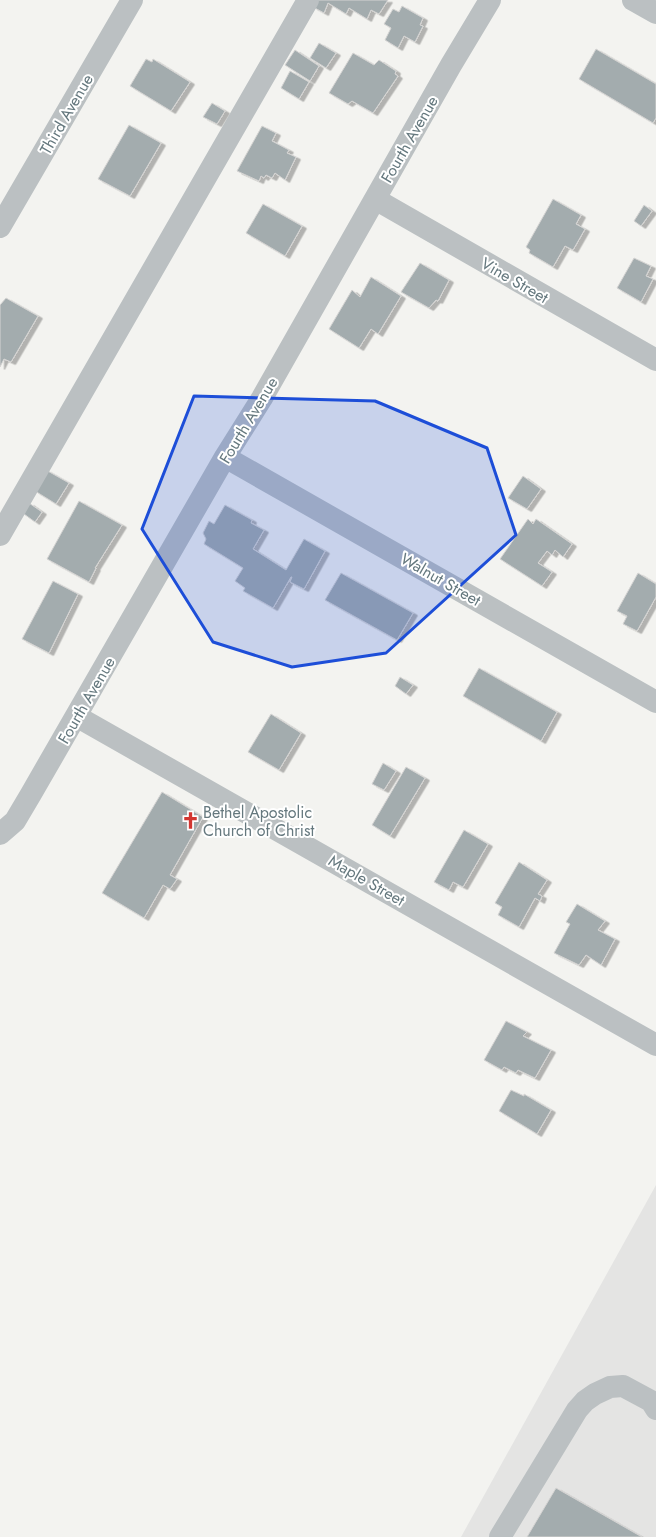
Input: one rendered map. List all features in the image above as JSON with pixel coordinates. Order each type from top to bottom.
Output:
[{"type":"street","name":"Third Avenue","points":[[0,227],[132,0]]},
{"type":"street","points":[[0,535],[308,0]]},
{"type":"street","name":"Fourth Avenue","points":[[0,834],[15,821],[226,457],[266,391],[490,0]]},
{"type":"street","points":[[634,0],[656,13]]},
{"type":"street","name":"Vine Street","points":[[375,199],[656,360]]},
{"type":"street","name":"Walnut Street","points":[[226,457],[656,702]]},
{"type":"street","name":"Maple Street","points":[[76,716],[656,1045]]},
{"type":"street","points":[[500,1537],[573,1417],[585,1401],[610,1387],[623,1386],[650,1401],[656,1409]]},
{"type":"highlighted area","points":[[194,396],[375,401],[487,448],[516,535],[386,653],[292,667],[213,642],[142,529]]},
{"type":"shaded area","points":[[656,1185],[656,1537],[461,1537]]},
{"type":"building","points":[[317,0],[388,0],[379,14],[371,10],[367,19],[349,8],[346,14],[328,3],[324,13],[313,7]]},
{"type":"building","points":[[402,6],[423,18],[420,25],[423,26],[415,42],[404,36],[398,48],[385,40],[391,28],[384,24],[393,9],[399,12]]},
{"type":"building","points":[[319,43],[336,53],[326,68],[310,58]]},
{"type":"building","points":[[596,49],[656,84],[656,118],[653,123],[579,79]]},
{"type":"building","points":[[295,50],[319,66],[310,81],[285,65]]},
{"type":"building","points":[[353,53],[374,65],[379,60],[396,71],[395,74],[398,76],[373,113],[352,101],[348,104],[329,93]]},
{"type":"building","points":[[146,59],[152,62],[153,59],[190,82],[171,111],[130,86]]},
{"type":"building","points":[[290,71],[309,82],[299,99],[281,88]]},
{"type":"building","points":[[212,103],[225,111],[217,124],[203,117]]},
{"type":"building","points":[[129,125],[161,143],[130,196],[98,179]]},
{"type":"building","points":[[262,126],[276,133],[272,141],[289,150],[287,153],[296,157],[285,180],[275,173],[272,178],[266,175],[264,178],[261,176],[259,181],[237,171]]},
{"type":"building","points":[[553,199],[581,215],[576,224],[585,229],[573,250],[565,246],[553,267],[529,253],[530,250],[526,247]]},
{"type":"building","points":[[263,204],[302,226],[285,256],[246,233]]},
{"type":"building","points":[[644,205],[652,211],[641,226],[634,221]]},
{"type":"building","points":[[634,258],[651,266],[646,276],[653,279],[641,302],[617,288]]},
{"type":"building","points":[[420,263],[449,280],[438,301],[436,300],[429,308],[401,292]]},
{"type":"building","points":[[371,277],[401,296],[378,334],[371,329],[359,348],[329,329],[352,290],[360,297]]},
{"type":"building","points":[[6,298],[38,316],[11,362],[4,359],[0,367],[0,305]]},
{"type":"building","points":[[46,470],[69,483],[56,504],[35,491]]},
{"type":"building","points":[[523,476],[541,489],[527,509],[508,498]]},
{"type":"building","points":[[79,501],[122,525],[95,568],[89,582],[47,559]]},
{"type":"building","points":[[29,503],[42,512],[35,522],[24,514]]},
{"type":"building","points":[[225,505],[252,520],[251,523],[264,530],[253,549],[286,570],[304,539],[325,551],[304,589],[290,582],[291,577],[273,608],[243,591],[245,588],[235,581],[243,568],[204,544],[206,539],[203,533],[209,521],[214,524]]},
{"type":"building","points":[[528,519],[533,524],[536,519],[572,544],[563,557],[555,550],[552,555],[547,551],[538,563],[552,572],[542,586],[500,559]]},
{"type":"building","points":[[341,573],[413,613],[397,640],[325,600]]},
{"type":"building","points":[[638,573],[656,584],[656,597],[637,631],[623,624],[627,616],[617,611]]},
{"type":"building","points":[[53,581],[78,594],[49,653],[22,639]]},
{"type":"building","points":[[479,668],[557,712],[541,741],[463,696]]},
{"type":"building","points":[[400,677],[413,685],[406,694],[395,686]]},
{"type":"building","points":[[271,714],[301,733],[279,770],[248,752]]},
{"type":"building","points":[[383,763],[396,771],[384,790],[372,784]]},
{"type":"building","points":[[406,767],[425,778],[390,836],[372,825]]},
{"type":"building","points":[[162,792],[203,817],[170,875],[177,879],[170,889],[163,885],[144,918],[102,893]]},
{"type":"building","points":[[464,830],[488,844],[463,887],[453,882],[449,890],[434,882]]},
{"type":"building","points":[[519,862],[547,880],[538,894],[542,896],[540,901],[535,898],[519,927],[498,915],[502,907],[495,903]]},
{"type":"building","points":[[577,904],[605,921],[598,930],[615,939],[601,965],[586,955],[579,965],[554,953],[570,924],[566,922]]},
{"type":"building","points":[[506,1021],[527,1032],[523,1036],[551,1050],[535,1078],[518,1070],[516,1073],[504,1067],[502,1070],[484,1060]]},
{"type":"building","points":[[511,1090],[524,1096],[524,1094],[551,1110],[537,1134],[499,1111]]},
{"type":"building","points":[[556,1488],[642,1537],[527,1537]]},
{"type":"place","name":"Bethel Apostolic Church of Christ","points":[[190,821]]}]
